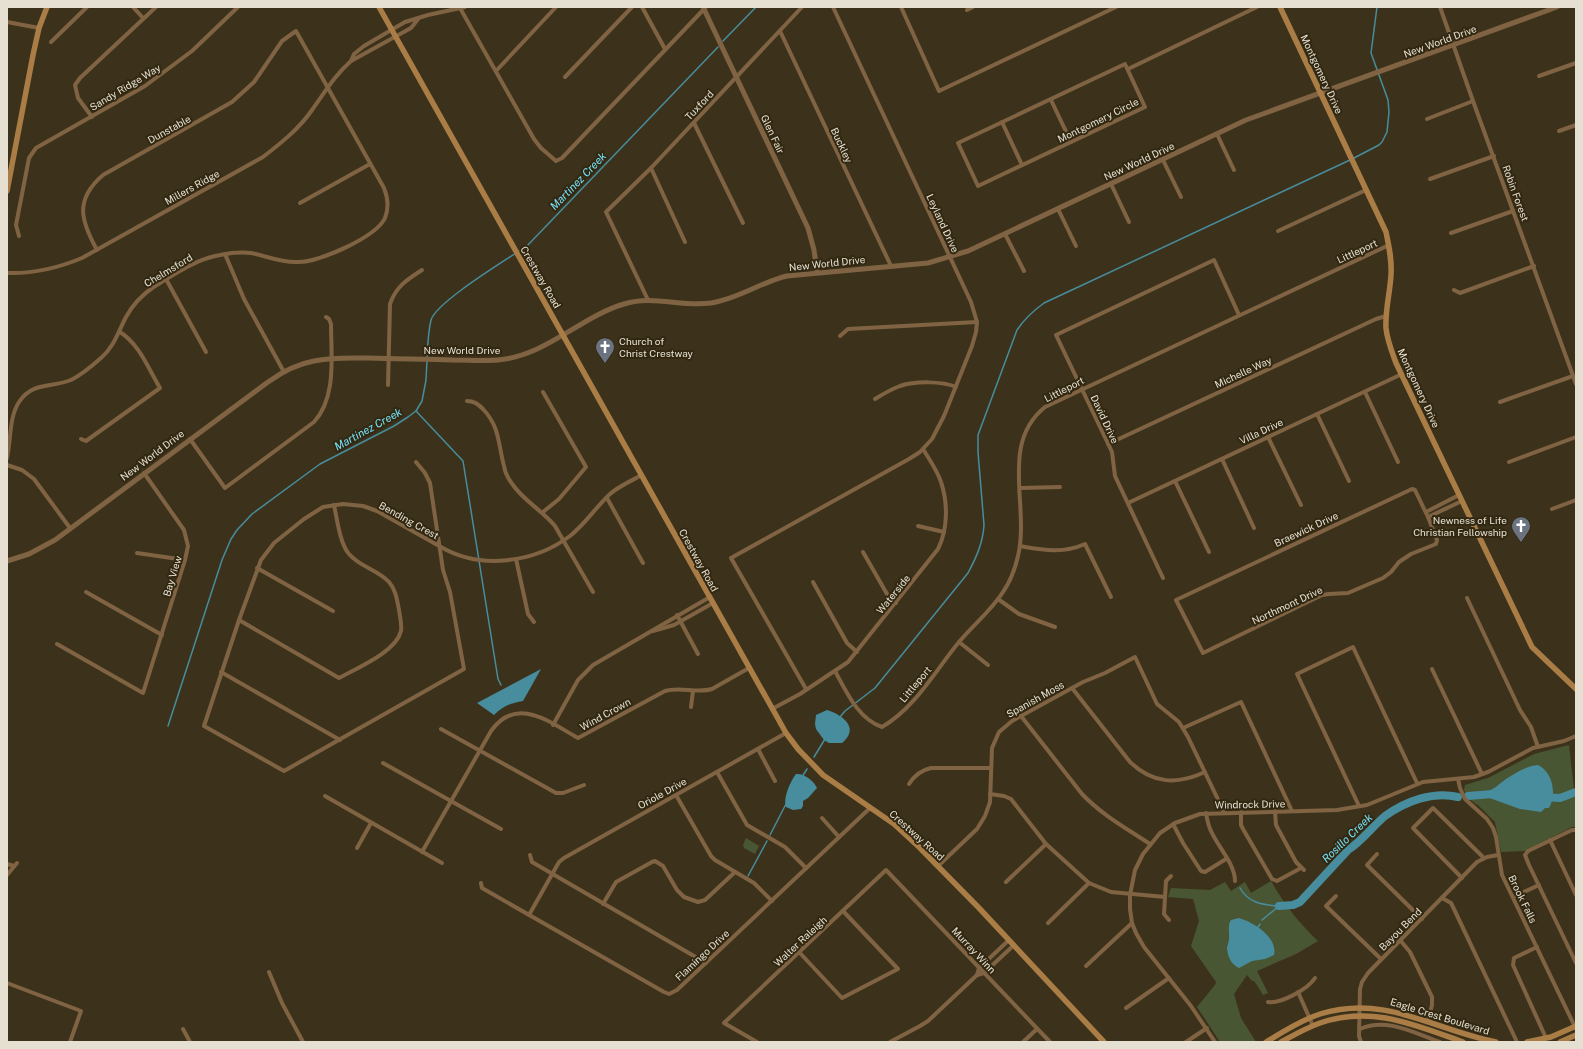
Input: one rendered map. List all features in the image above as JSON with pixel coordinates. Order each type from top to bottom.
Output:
[{"type":"main road","points":[[7,191],[39,28],[47,7]]},
{"type":"main road","name":"Crestway Road","points":[[379,7],[786,733],[809,762],[822,775],[894,824],[938,866],[1104,1042]]},
{"type":"main road","name":"Montgomery Drive","points":[[1280,7],[1380,218],[1389,245],[1391,274],[1386,329],[1392,353],[1532,646],[1576,689]]},
{"type":"main road","name":"Eagle Crest Boulevard","points":[[1266,1042],[1310,1018],[1333,1011],[1359,1008],[1391,1010],[1481,1039],[1496,1042]]},
{"type":"main road","name":"Eagle Crest Boulevard","points":[[1281,1042],[1313,1026],[1330,1020],[1360,1016],[1396,1019],[1463,1042]]},
{"type":"main road","points":[[1527,1042],[1546,1038],[1576,1027]]},
{"type":"main road","points":[[1560,1042],[1576,1035]]},
{"type":"street","points":[[51,42],[87,7]]},
{"type":"street","points":[[133,7],[143,18]]},
{"type":"street","points":[[92,117],[78,98],[75,85],[80,78],[156,7]]},
{"type":"street","name":"Sandy Ridge Way","points":[[19,236],[16,225],[29,158],[36,148],[49,138],[92,117],[146,86],[192,51],[238,7]]},
{"type":"street","points":[[496,71],[556,7]]},
{"type":"street","points":[[565,77],[632,7]]},
{"type":"street","points":[[642,7],[665,49]]},
{"type":"street","name":"Tuxford","points":[[648,300],[606,212],[694,123],[802,7]]},
{"type":"street","name":"Leyland Drive","points":[[806,689],[731,558],[909,459],[923,449],[932,439],[940,425],[972,346],[976,332],[976,322],[972,302],[833,7]]},
{"type":"street","points":[[901,7],[939,91],[1116,7]]},
{"type":"street","points":[[967,10],[973,7]]},
{"type":"street","points":[[1128,69],[1257,7]]},
{"type":"street","name":"Robin Forest","points":[[1440,7],[1576,384]]},
{"type":"street","name":"New World Drive","points":[[7,561],[22,557],[41,549],[268,382],[284,372],[308,362],[331,359],[498,360],[512,358],[530,352],[615,306],[639,300],[664,300],[693,304],[711,303],[732,297],[778,278],[817,272],[928,263],[950,257],[968,251],[1246,120],[1557,7]]},
{"type":"street","points":[[463,8],[534,139],[541,148],[556,161],[562,158],[704,8]]},
{"type":"street","name":"Millers Ridge","points":[[7,273],[34,272],[71,263],[263,157],[283,142],[302,123],[327,87],[351,61],[354,54],[372,40],[405,22],[428,15],[463,8]]},
{"type":"street","name":"Glen Fair","points":[[704,8],[808,228],[814,250],[817,272]]},
{"type":"street","name":"Millers Ridge","points":[[351,61],[411,28],[419,18]]},
{"type":"street","points":[[7,22],[39,28]]},
{"type":"street","name":"Dunstable","points":[[97,250],[86,231],[83,212],[85,199],[95,182],[103,175],[232,102],[254,82],[282,41],[296,31],[327,87]]},
{"type":"street","name":"Buckley","points":[[780,31],[891,266]]},
{"type":"street","points":[[372,40],[376,48]]},
{"type":"street","points":[[1539,76],[1576,63]]},
{"type":"street","name":"Montgomery Circle","points":[[1125,64],[1128,69],[1146,107],[978,186],[958,143],[1125,64]]},
{"type":"street","points":[[300,203],[370,164],[327,87]]},
{"type":"street","points":[[1050,100],[1071,142]]},
{"type":"street","points":[[1427,119],[1473,101]]},
{"type":"street","points":[[1002,122],[1022,165]]},
{"type":"street","points":[[694,123],[743,223]]},
{"type":"street","points":[[1559,131],[1576,125]]},
{"type":"street","points":[[1217,134],[1234,170]]},
{"type":"street","points":[[1430,178],[1494,156]]},
{"type":"street","points":[[1163,160],[1181,197]]},
{"type":"street","name":"Chelmsford","points":[[7,458],[15,410],[23,397],[37,387],[62,383],[75,378],[107,353],[135,303],[148,290],[200,261],[225,254],[251,253],[289,262],[306,262],[337,252],[376,229],[382,223],[387,211],[386,194],[370,164]]},
{"type":"street","points":[[650,168],[686,242]]},
{"type":"street","points":[[1111,184],[1129,222]]},
{"type":"street","points":[[1278,231],[1366,190]]},
{"type":"street","points":[[1058,209],[1076,246]]},
{"type":"street","points":[[1451,233],[1513,211]]},
{"type":"street","points":[[1004,234],[1024,271]]},
{"type":"street","name":"Littleport","points":[[835,671],[849,696],[858,708],[868,719],[876,725],[882,727],[913,702],[959,642],[998,599],[1010,580],[1020,546],[1022,529],[1020,450],[1022,438],[1028,426],[1045,407],[1389,245]]},
{"type":"street","points":[[225,254],[244,299],[284,372]]},
{"type":"street","name":"David Drive","points":[[1163,578],[1115,476],[1112,452],[1056,335],[1214,260],[1239,315]]},
{"type":"street","points":[[1454,290],[1460,293],[1534,266]]},
{"type":"street","points":[[388,385],[390,312],[393,297],[404,282],[422,270]]},
{"type":"street","points":[[166,280],[206,352]]},
{"type":"street","name":"Michelle Way","points":[[1108,444],[1376,319],[1386,316]]},
{"type":"street","points":[[190,439],[226,488],[310,426],[318,418],[329,396],[331,324],[329,319],[326,317]]},
{"type":"street","points":[[840,336],[848,329],[976,322]]},
{"type":"street","points":[[81,439],[86,441],[160,388],[137,347],[120,332]]},
{"type":"street","name":"Villa Drive","points":[[1128,503],[1402,374]]},
{"type":"street","points":[[1500,402],[1573,376]]},
{"type":"street","points":[[875,399],[894,389],[907,385],[945,383],[956,386]]},
{"type":"street","points":[[543,392],[586,467],[559,499],[543,512]]},
{"type":"street","points":[[1365,392],[1398,462]]},
{"type":"street","points":[[467,401],[477,403],[490,417],[499,436],[504,468],[509,480],[522,495],[543,512],[555,526],[593,592]]},
{"type":"street","points":[[1317,414],[1349,481]]},
{"type":"street","points":[[1268,437],[1301,505]]},
{"type":"street","points":[[1509,462],[1576,437]]},
{"type":"street","name":"Waterside","points":[[772,710],[848,662],[932,558],[941,543],[946,521],[944,493],[938,475],[923,449]]},
{"type":"street","points":[[1222,459],[1254,528]]},
{"type":"street","points":[[221,672],[340,740],[464,669],[450,592],[443,570],[430,483],[425,473],[416,462]]},
{"type":"street","points":[[7,465],[22,470],[34,479],[70,528]]},
{"type":"street","name":"Bay View","points":[[57,644],[143,693],[186,560],[188,546],[184,530],[144,473]]},
{"type":"street","name":"Bending Crest","points":[[340,740],[284,771],[204,726],[257,568],[268,550],[286,532],[317,510],[334,505],[354,504],[377,511],[457,555],[486,561],[516,559],[539,553],[563,540],[578,529],[616,490],[642,475]]},
{"type":"street","points":[[1175,481],[1208,552]]},
{"type":"street","points":[[1020,488],[1060,487]]},
{"type":"street","name":"Braewick Drive","points":[[1203,653],[1176,600],[1409,490],[1415,490],[1428,518]]},
{"type":"street","points":[[1426,512],[1459,495]]},
{"type":"street","points":[[607,498],[643,563]]},
{"type":"street","points":[[1552,509],[1576,500]]},
{"type":"street","points":[[1428,518],[1462,501]]},
{"type":"street","points":[[239,620],[339,678],[386,651],[396,642],[401,630],[401,618],[396,593],[390,582],[357,562],[345,549],[334,505]]},
{"type":"street","name":"Northmont Drive","points":[[1203,653],[1322,595],[1348,593],[1383,578],[1391,572],[1399,562],[1411,554],[1437,542],[1428,518]]},
{"type":"street","points":[[918,526],[944,532]]},
{"type":"street","points":[[1020,546],[1059,551],[1073,549],[1085,544],[1111,598]]},
{"type":"street","points":[[863,552],[887,594],[896,603]]},
{"type":"street","points":[[137,553],[186,560]]},
{"type":"street","points":[[516,559],[528,614],[534,622]]},
{"type":"street","points":[[257,568],[333,611]]},
{"type":"street","points":[[812,582],[847,643],[857,652]]},
{"type":"street","points":[[86,592],[162,635]]},
{"type":"street","points":[[553,725],[578,680],[593,665],[710,597]]},
{"type":"street","points":[[1467,598],[1520,710],[1531,726],[1538,747]]},
{"type":"street","points":[[998,599],[1018,614],[1055,627]]},
{"type":"street","points":[[651,632],[681,622],[713,603]]},
{"type":"street","points":[[677,615],[698,654]]},
{"type":"street","points":[[959,642],[988,665]]},
{"type":"street","points":[[1359,806],[1297,674],[1353,647],[1417,783]]},
{"type":"street","name":"Spanish Moss","points":[[938,866],[977,829],[985,816],[990,802],[992,748],[999,732],[1021,716],[1088,679],[1106,673],[1135,657],[1158,704],[1183,728]]},
{"type":"street","name":"Wind Crown","points":[[422,852],[496,723],[504,717],[513,713],[524,712],[533,714],[578,738],[666,691],[677,688],[693,691],[712,689],[749,668]]},
{"type":"street","points":[[1432,670],[1482,774]]},
{"type":"street","points":[[1072,688],[1130,762],[1139,770],[1156,778],[1174,781],[1186,779],[1205,772]]},
{"type":"street","points":[[691,707],[693,691]]},
{"type":"street","points":[[1224,812],[1183,728],[1241,702],[1292,811]]},
{"type":"street","points":[[1021,716],[1082,794],[1102,814],[1150,844]]},
{"type":"street","points":[[441,729],[556,793],[563,793],[584,785]]},
{"type":"street","name":"Oriole Drive","points":[[529,915],[559,862],[564,858],[786,733]]},
{"type":"street","name":"Windrock Drive","points":[[1215,1042],[1207,1028],[1144,947],[1132,923],[1130,895],[1135,870],[1143,854],[1160,833],[1173,824],[1191,816],[1206,813],[1337,810],[1359,806],[1377,801],[1417,783],[1430,780],[1474,777],[1525,752],[1576,736]]},
{"type":"street","points":[[758,749],[775,781]]},
{"type":"street","points":[[384,763],[501,829]]},
{"type":"street","points":[[909,784],[912,779],[922,770],[931,768],[991,768]]},
{"type":"street","points":[[717,772],[747,825],[785,847],[806,868]]},
{"type":"street","name":"Brook Falls","points":[[1458,779],[1465,799],[1487,819],[1493,828],[1496,837],[1502,875],[1576,1027]]},
{"type":"street","points":[[990,794],[1004,796],[1011,799],[1046,844],[1089,883],[1111,892],[1130,895],[1165,897]]},
{"type":"street","points":[[676,795],[714,860],[758,886],[772,900]]},
{"type":"street","points":[[325,796],[442,863]]},
{"type":"street","name":"Flamingo Drive","points":[[481,883],[482,888],[669,994],[676,990],[706,963],[870,808]]},
{"type":"street","points":[[1462,878],[1413,828],[1433,808],[1484,858]]},
{"type":"street","points":[[1242,812],[1241,824],[1243,829],[1272,879],[1277,881],[1303,869],[1296,862],[1276,825],[1275,811]]},
{"type":"street","points":[[1206,813],[1211,831],[1233,870],[1234,882]]},
{"type":"street","points":[[822,818],[839,837]]},
{"type":"street","points":[[357,848],[371,823]]},
{"type":"street","points":[[1173,824],[1201,871],[1205,872],[1226,859]]},
{"type":"street","points":[[1576,830],[1572,830],[1550,840],[1526,852],[1525,855],[1576,963]]},
{"type":"street","points":[[1550,840],[1576,895]]},
{"type":"street","points":[[1006,882],[1046,844]]},
{"type":"street","points":[[1377,854],[1367,864],[1422,919]]},
{"type":"street","name":"Bayou Bend","points":[[1361,1042],[1359,1008],[1360,989],[1362,982],[1368,973],[1478,862],[1484,858],[1498,855]]},
{"type":"street","points":[[530,856],[532,862],[552,875],[706,963]]},
{"type":"street","points":[[603,904],[616,882],[652,862],[663,866],[677,890],[684,897],[698,902],[706,900],[735,872]]},
{"type":"street","points":[[7,864],[15,865],[7,875]]},
{"type":"street","name":"Walter Raleigh","points":[[757,1042],[724,1023],[886,870]]},
{"type":"street","name":"Murray Winn","points":[[886,870],[1050,1042]]},
{"type":"street","points":[[1168,920],[1164,914],[1166,881],[1171,876]]},
{"type":"street","points":[[1048,922],[1089,883]]},
{"type":"street","points":[[1513,897],[1538,885]]},
{"type":"street","points":[[1336,896],[1326,906],[1381,959]]},
{"type":"street","points":[[1442,898],[1451,903],[1517,1042]]},
{"type":"street","points":[[799,952],[842,998],[898,969],[843,911]]},
{"type":"street","points":[[1086,966],[1132,923]]},
{"type":"street","points":[[977,975],[979,968],[1009,940]]},
{"type":"street","points":[[1400,940],[1410,952],[1432,997],[1432,1005],[1428,1021]]},
{"type":"street","points":[[890,1042],[920,1026],[977,975],[984,973],[1014,946]]},
{"type":"street","points":[[1537,947],[1514,958],[1513,965],[1546,1038]]},
{"type":"street","points":[[268,972],[282,1003],[303,1042]]},
{"type":"street","points":[[1126,1008],[1169,978]]},
{"type":"street","points":[[1268,1002],[1274,1003],[1298,992],[1311,984],[1315,978]]},
{"type":"street","points":[[7,983],[81,1011],[70,1042]]},
{"type":"street","points":[[1298,992],[1313,1026]]},
{"type":"street","points":[[1360,1029],[1375,1024],[1384,1024],[1440,1042]]},
{"type":"street","points":[[1186,1042],[1207,1028]]},
{"type":"street","points":[[183,1029],[190,1042]]},
{"type":"street","points":[[1023,1042],[1037,1029]]},
{"type":"green space","points":[[1569,745],[1576,808],[1576,827],[1572,827],[1525,851],[1501,852],[1495,822],[1479,806],[1469,799],[1464,790],[1465,785],[1488,778],[1534,754]]},
{"type":"green space","points":[[746,838],[759,846],[755,854],[744,848],[743,845]]},
{"type":"green space","points":[[1271,881],[1292,913],[1318,941],[1296,954],[1257,971],[1268,993],[1263,995],[1255,982],[1247,975],[1234,994],[1241,1018],[1256,1042],[1220,1042],[1197,1007],[1216,982],[1191,946],[1199,921],[1193,899],[1168,897],[1171,888],[1210,890],[1225,882],[1231,891],[1245,882],[1251,893]]},
{"type":"water","points":[[541,669],[523,701],[507,705],[494,715],[477,703]]},
{"type":"water","points":[[827,710],[839,715],[844,719],[849,727],[850,732],[842,743],[829,743],[824,740],[816,729],[816,715]]},
{"type":"water","points":[[1538,765],[1547,773],[1552,784],[1553,797],[1549,808],[1545,808],[1541,812],[1520,809],[1484,796],[1483,794],[1485,792],[1494,788],[1517,772],[1525,768]]},
{"type":"water","points":[[796,774],[808,778],[817,788],[808,798],[803,801],[803,806],[801,809],[793,810],[786,807],[785,799],[791,781]]},
{"type":"water","points":[[1239,918],[1251,923],[1268,936],[1274,948],[1274,955],[1265,959],[1252,961],[1239,968],[1234,965],[1227,950],[1229,926],[1231,920]]},
{"type":"waterway","name":"Martinez Creek","points":[[723,41],[756,7]]},
{"type":"waterway","points":[[1354,158],[1379,145],[1387,132],[1389,112],[1388,100],[1371,53],[1377,7]]},
{"type":"waterway","name":"Martinez Creek","points":[[519,251],[526,247],[718,47]]},
{"type":"waterway","points":[[840,717],[845,711],[875,688],[968,573],[974,562],[981,544],[984,525],[978,435],[1017,330],[1026,318],[1044,303],[1350,160]]},
{"type":"waterway","name":"Martinez Creek","points":[[427,357],[430,325],[435,313],[455,294],[516,253]]},
{"type":"waterway","name":"Martinez Creek","points":[[168,726],[222,560],[231,539],[237,530],[252,514],[320,464],[394,426],[416,411],[422,401],[426,380],[427,361]]},
{"type":"waterway","points":[[416,411],[463,461],[498,679],[501,685]]},
{"type":"waterway","points":[[814,757],[825,739]]},
{"type":"waterway","points":[[802,777],[807,769]]},
{"type":"waterway","name":"Rosillo Creek","points":[[1542,797],[1560,798],[1576,792]]},
{"type":"waterway","name":"Rosillo Creek","points":[[1468,796],[1493,794]]},
{"type":"waterway","name":"Rosillo Creek","points":[[1279,906],[1293,905],[1300,902],[1348,850],[1385,816],[1393,811],[1411,802],[1429,796],[1449,795],[1458,797]]},
{"type":"waterway","points":[[770,835],[786,804]]},
{"type":"waterway","points":[[748,876],[767,841]]},
{"type":"waterway","points":[[1240,888],[1247,897],[1256,902],[1279,906]]},
{"type":"waterway","name":"Rosillo Creek","points":[[1262,920],[1279,906]]},
{"type":"place","name":"Church of Christ Crestway","points":[[605,364]]},
{"type":"place","name":"Newness of Life Christian Fellowship","points":[[1521,543]]}]
